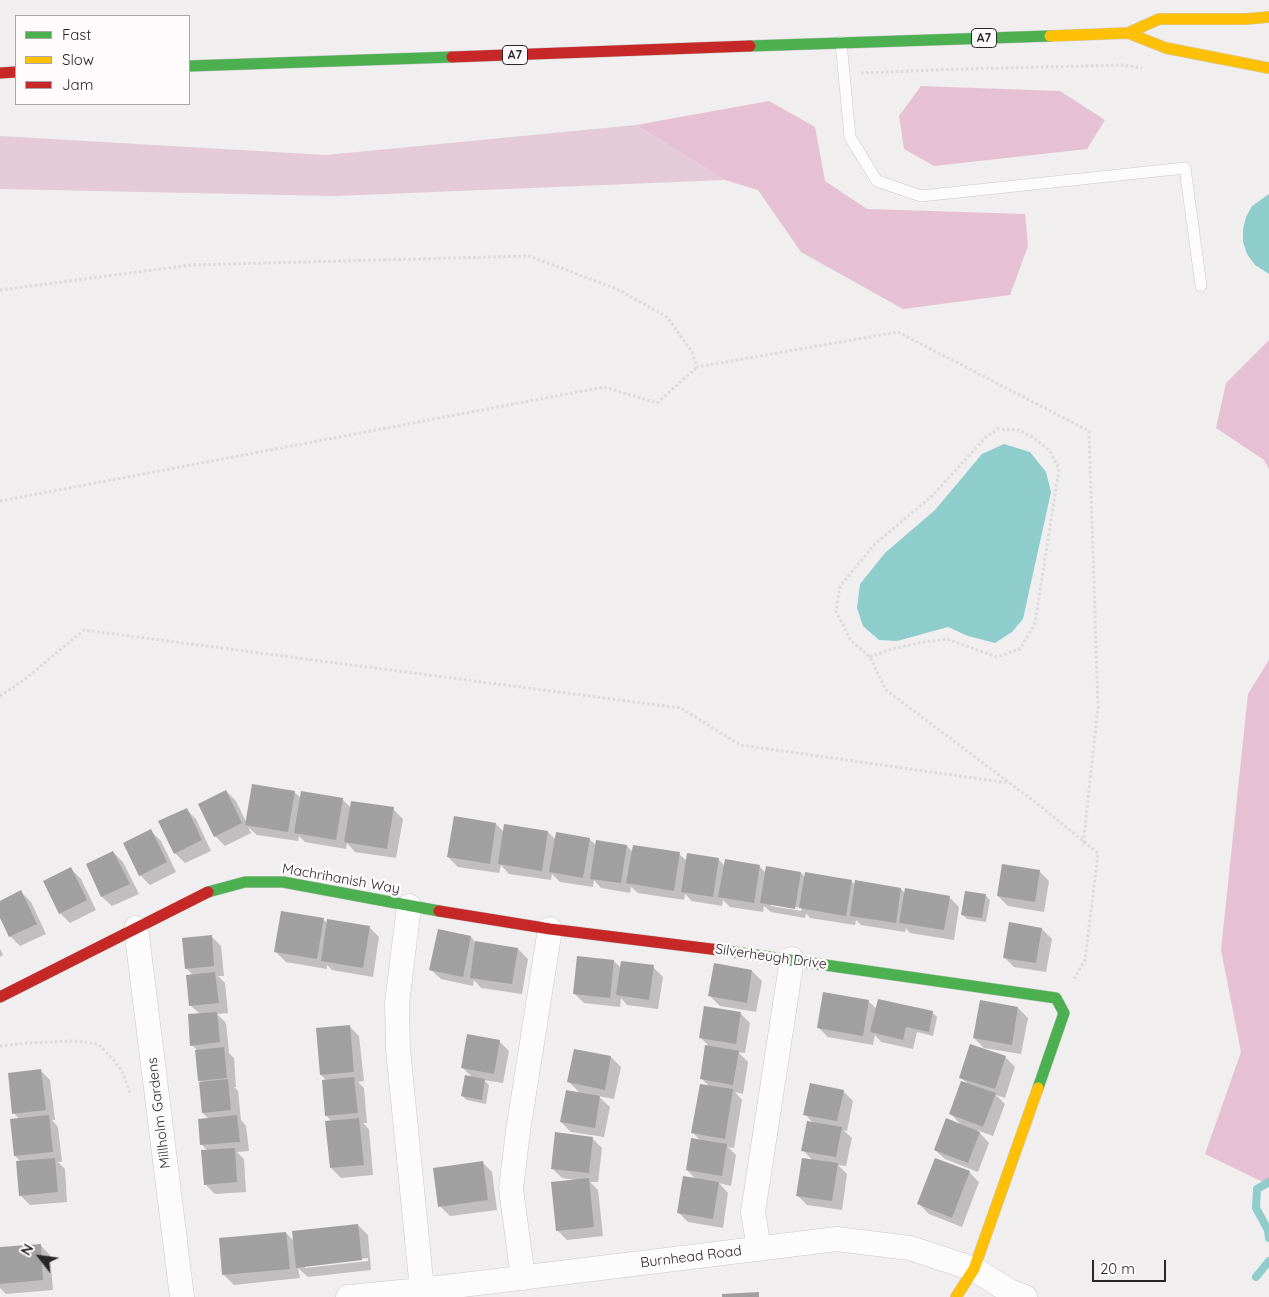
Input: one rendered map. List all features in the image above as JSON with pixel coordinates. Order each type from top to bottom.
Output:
[{"type":"street","name":"A7","points":[[190,66],[1128,33],[1159,19],[1246,20],[1269,17]]},
{"type":"street","name":"A7","points":[[1128,33],[1166,48],[1269,68]]},
{"type":"street","points":[[0,73],[15,72]]},
{"type":"street","name":"Machrihanish Way","points":[[0,997],[205,893],[245,882],[283,882],[409,906],[550,929]]},
{"type":"street","points":[[409,906],[397,1003],[398,1049],[422,1290]]},
{"type":"street","name":"Millholm Gardens","points":[[136,928],[182,1297]]},
{"type":"street","points":[[523,1278],[511,1189],[518,1131],[550,929]]},
{"type":"street","name":"Silverheugh Drive","points":[[550,929],[792,959],[1056,998],[1060,1007]]},
{"type":"street","points":[[759,1249],[753,1212],[792,959]]},
{"type":"street","points":[[956,1297],[974,1268],[1064,1013],[1060,1007]]},
{"type":"street","name":"Burnhead Road","points":[[361,1296],[837,1239],[910,1248],[974,1268],[1009,1291],[1025,1297]]},
{"type":"lane","points":[[841,42],[850,137],[878,180],[921,196],[1185,168],[1201,286]]},
{"type":"path","points":[[843,74],[961,69],[1113,66],[1142,68]]},
{"type":"path","points":[[0,290],[191,265],[528,256],[617,289],[667,316],[692,352],[698,367]]},
{"type":"path","points":[[0,501],[604,387],[657,403],[698,367],[898,332],[1089,431],[1098,707],[1083,846]]},
{"type":"path","points":[[870,657],[900,647],[947,639],[997,657],[1020,648],[1035,623],[1059,469],[1050,451],[1035,439],[1019,430],[998,429],[986,437],[932,496],[875,544],[840,586],[836,611],[851,640],[870,657],[886,690],[1010,783],[1098,853],[1085,960],[1060,1007]]},
{"type":"path","points":[[0,696],[24,680],[84,630],[681,708],[740,744],[1010,783]]},
{"type":"path","points":[[0,1046],[28,1042],[74,1041],[98,1044],[122,1071],[130,1092],[131,1102]]},
{"type":"shaded area","points":[[921,86],[1060,91],[1105,120],[1087,149],[934,166],[904,149],[899,116]]},
{"type":"shaded area","points":[[769,101],[815,127],[825,181],[867,209],[1025,214],[1028,246],[1010,295],[903,309],[801,252],[758,190],[725,180],[636,125]]},
{"type":"shaded area","points":[[636,125],[725,180],[336,196],[0,189],[0,136],[326,155]]},
{"type":"shaded area","points":[[1269,340],[1269,469],[1264,460],[1216,428],[1226,383]]},
{"type":"shaded area","points":[[1269,660],[1269,1185],[1205,1154],[1241,1052],[1221,950],[1248,694]]},
{"type":"water","points":[[1269,194],[1269,274],[1255,265],[1247,254],[1243,242],[1243,229],[1246,217],[1252,206]]},
{"type":"water","points":[[1004,444],[1030,452],[1046,472],[1051,492],[1023,619],[1012,632],[995,643],[968,636],[948,627],[897,641],[879,640],[863,626],[857,608],[860,584],[885,553],[935,510],[982,454]]},
{"type":"building","points":[[252,784],[295,791],[288,832],[245,825]]},
{"type":"building","points":[[226,790],[242,823],[214,837],[198,804]]},
{"type":"building","points":[[301,791],[343,798],[336,840],[294,833]]},
{"type":"building","points":[[351,801],[394,807],[387,849],[344,842]]},
{"type":"building","points":[[187,808],[202,840],[174,854],[158,821]]},
{"type":"building","points":[[454,816],[496,823],[490,864],[447,857]]},
{"type":"building","points":[[504,824],[548,831],[542,871],[498,864]]},
{"type":"building","points":[[151,829],[167,862],[139,876],[123,843]]},
{"type":"building","points":[[556,832],[590,838],[583,878],[549,872]]},
{"type":"building","points":[[596,840],[627,845],[621,883],[590,879]]},
{"type":"building","points":[[633,845],[680,852],[674,891],[626,883]]},
{"type":"building","points":[[113,851],[130,884],[101,897],[86,864]]},
{"type":"building","points":[[687,853],[719,858],[713,897],[681,892]]},
{"type":"building","points":[[725,859],[760,865],[754,903],[718,897]]},
{"type":"building","points":[[1002,864],[1040,870],[1035,902],[997,896]]},
{"type":"building","points":[[766,866],[801,872],[795,909],[760,903]]},
{"type":"building","points":[[71,867],[87,900],[59,914],[43,881]]},
{"type":"building","points":[[805,872],[852,880],[846,916],[799,908]]},
{"type":"building","points":[[855,880],[901,888],[896,923],[850,916]]},
{"type":"building","points":[[905,888],[950,896],[944,930],[899,923]]},
{"type":"building","points":[[21,890],[37,924],[9,937],[0,918],[0,901]]},
{"type":"building","points":[[965,891],[986,894],[982,918],[961,915]]},
{"type":"building","points":[[281,911],[324,918],[317,959],[274,952]]},
{"type":"building","points":[[327,919],[370,926],[363,968],[321,961]]},
{"type":"building","points":[[1009,922],[1042,928],[1036,963],[1003,958]]},
{"type":"building","points":[[438,929],[471,936],[463,977],[429,970]]},
{"type":"building","points":[[212,935],[214,966],[185,969],[182,938]]},
{"type":"building","points":[[475,941],[518,948],[512,984],[470,978]]},
{"type":"building","points":[[577,956],[614,960],[610,998],[573,994]]},
{"type":"building","points":[[621,961],[654,965],[649,1000],[616,995]]},
{"type":"building","points":[[714,963],[752,970],[747,1003],[708,996]]},
{"type":"building","points":[[215,972],[219,1003],[189,1006],[186,975]]},
{"type":"building","points":[[823,992],[869,1000],[863,1036],[817,1028]]},
{"type":"building","points":[[878,999],[933,1011],[929,1032],[906,1027],[903,1040],[870,1032]]},
{"type":"building","points":[[980,1000],[1018,1007],[1012,1045],[973,1038]]},
{"type":"building","points":[[704,1006],[741,1012],[736,1044],[699,1038]]},
{"type":"building","points":[[217,1012],[220,1042],[190,1046],[188,1014]]},
{"type":"building","points":[[350,1025],[354,1072],[320,1075],[316,1028]]},
{"type":"building","points":[[467,1034],[500,1040],[494,1074],[461,1068]]},
{"type":"building","points":[[970,1044],[1006,1056],[995,1089],[959,1078]]},
{"type":"building","points":[[705,1045],[739,1051],[733,1085],[700,1079]]},
{"type":"building","points":[[224,1047],[227,1078],[198,1081],[195,1050]]},
{"type":"building","points":[[574,1049],[611,1056],[605,1090],[567,1082]]},
{"type":"building","points":[[41,1069],[46,1110],[12,1114],[8,1073]]},
{"type":"building","points":[[465,1075],[485,1079],[482,1100],[461,1096]]},
{"type":"building","points":[[354,1077],[358,1113],[325,1116],[322,1080]]},
{"type":"building","points":[[228,1079],[231,1110],[202,1113],[199,1082]]},
{"type":"building","points":[[961,1081],[996,1093],[983,1127],[949,1114]]},
{"type":"building","points":[[810,1083],[844,1090],[837,1121],[803,1115]]},
{"type":"building","points":[[700,1084],[733,1089],[725,1139],[691,1133]]},
{"type":"building","points":[[566,1090],[600,1096],[595,1128],[560,1122]]},
{"type":"building","points":[[49,1115],[53,1152],[14,1156],[10,1119]]},
{"type":"building","points":[[237,1115],[240,1142],[200,1145],[198,1119]]},
{"type":"building","points":[[359,1118],[364,1165],[330,1168],[325,1121]]},
{"type":"building","points":[[946,1118],[980,1132],[968,1163],[934,1150]]},
{"type":"building","points":[[807,1121],[842,1127],[836,1157],[801,1151]]},
{"type":"building","points":[[555,1132],[593,1137],[589,1173],[551,1169]]},
{"type":"building","points":[[691,1138],[727,1144],[722,1176],[686,1170]]},
{"type":"building","points":[[235,1148],[237,1182],[204,1185],[201,1150]]},
{"type":"building","points":[[55,1158],[58,1192],[19,1196],[16,1161]]},
{"type":"building","points":[[802,1158],[838,1163],[832,1201],[796,1196]]},
{"type":"building","points":[[935,1158],[970,1171],[952,1218],[917,1204]]},
{"type":"building","points":[[483,1161],[488,1200],[438,1207],[433,1168]]},
{"type":"building","points":[[683,1176],[719,1182],[713,1219],[677,1213]]},
{"type":"building","points":[[589,1178],[594,1227],[556,1231],[551,1182]]},
{"type":"building","points":[[358,1224],[362,1260],[296,1268],[292,1231]]},
{"type":"building","points":[[286,1232],[290,1269],[222,1275],[219,1238]]},
{"type":"building","points":[[41,1244],[43,1280],[0,1284],[0,1247]]},
{"type":"building","points":[[759,1292],[759,1297],[722,1297],[722,1294]]},
{"type":"waterway","points":[[1269,1182],[1257,1189],[1256,1208],[1268,1230],[1269,1238]]},
{"type":"waterway","points":[[1256,1277],[1269,1261]]},
{"type":"traffic: fast","points":[[750,46],[1050,36]]},
{"type":"traffic: fast","points":[[190,66],[452,57]]},
{"type":"traffic: fast","points":[[208,892],[245,882],[283,882],[439,911]]},
{"type":"traffic: fast","points":[[727,951],[1056,998],[1064,1013],[1038,1088]]},
{"type":"traffic: slow","points":[[1050,36],[1128,33],[1159,19],[1246,19],[1269,17]]},
{"type":"traffic: slow","points":[[1128,33],[1166,48],[1269,68]]},
{"type":"traffic: slow","points":[[956,1297],[974,1269],[1038,1088]]},
{"type":"traffic: jam","points":[[452,57],[750,46]]},
{"type":"traffic: jam","points":[[0,73],[15,72]]},
{"type":"traffic: jam","points":[[0,997],[208,892]]},
{"type":"traffic: jam","points":[[439,911],[550,929],[727,951]]}]
